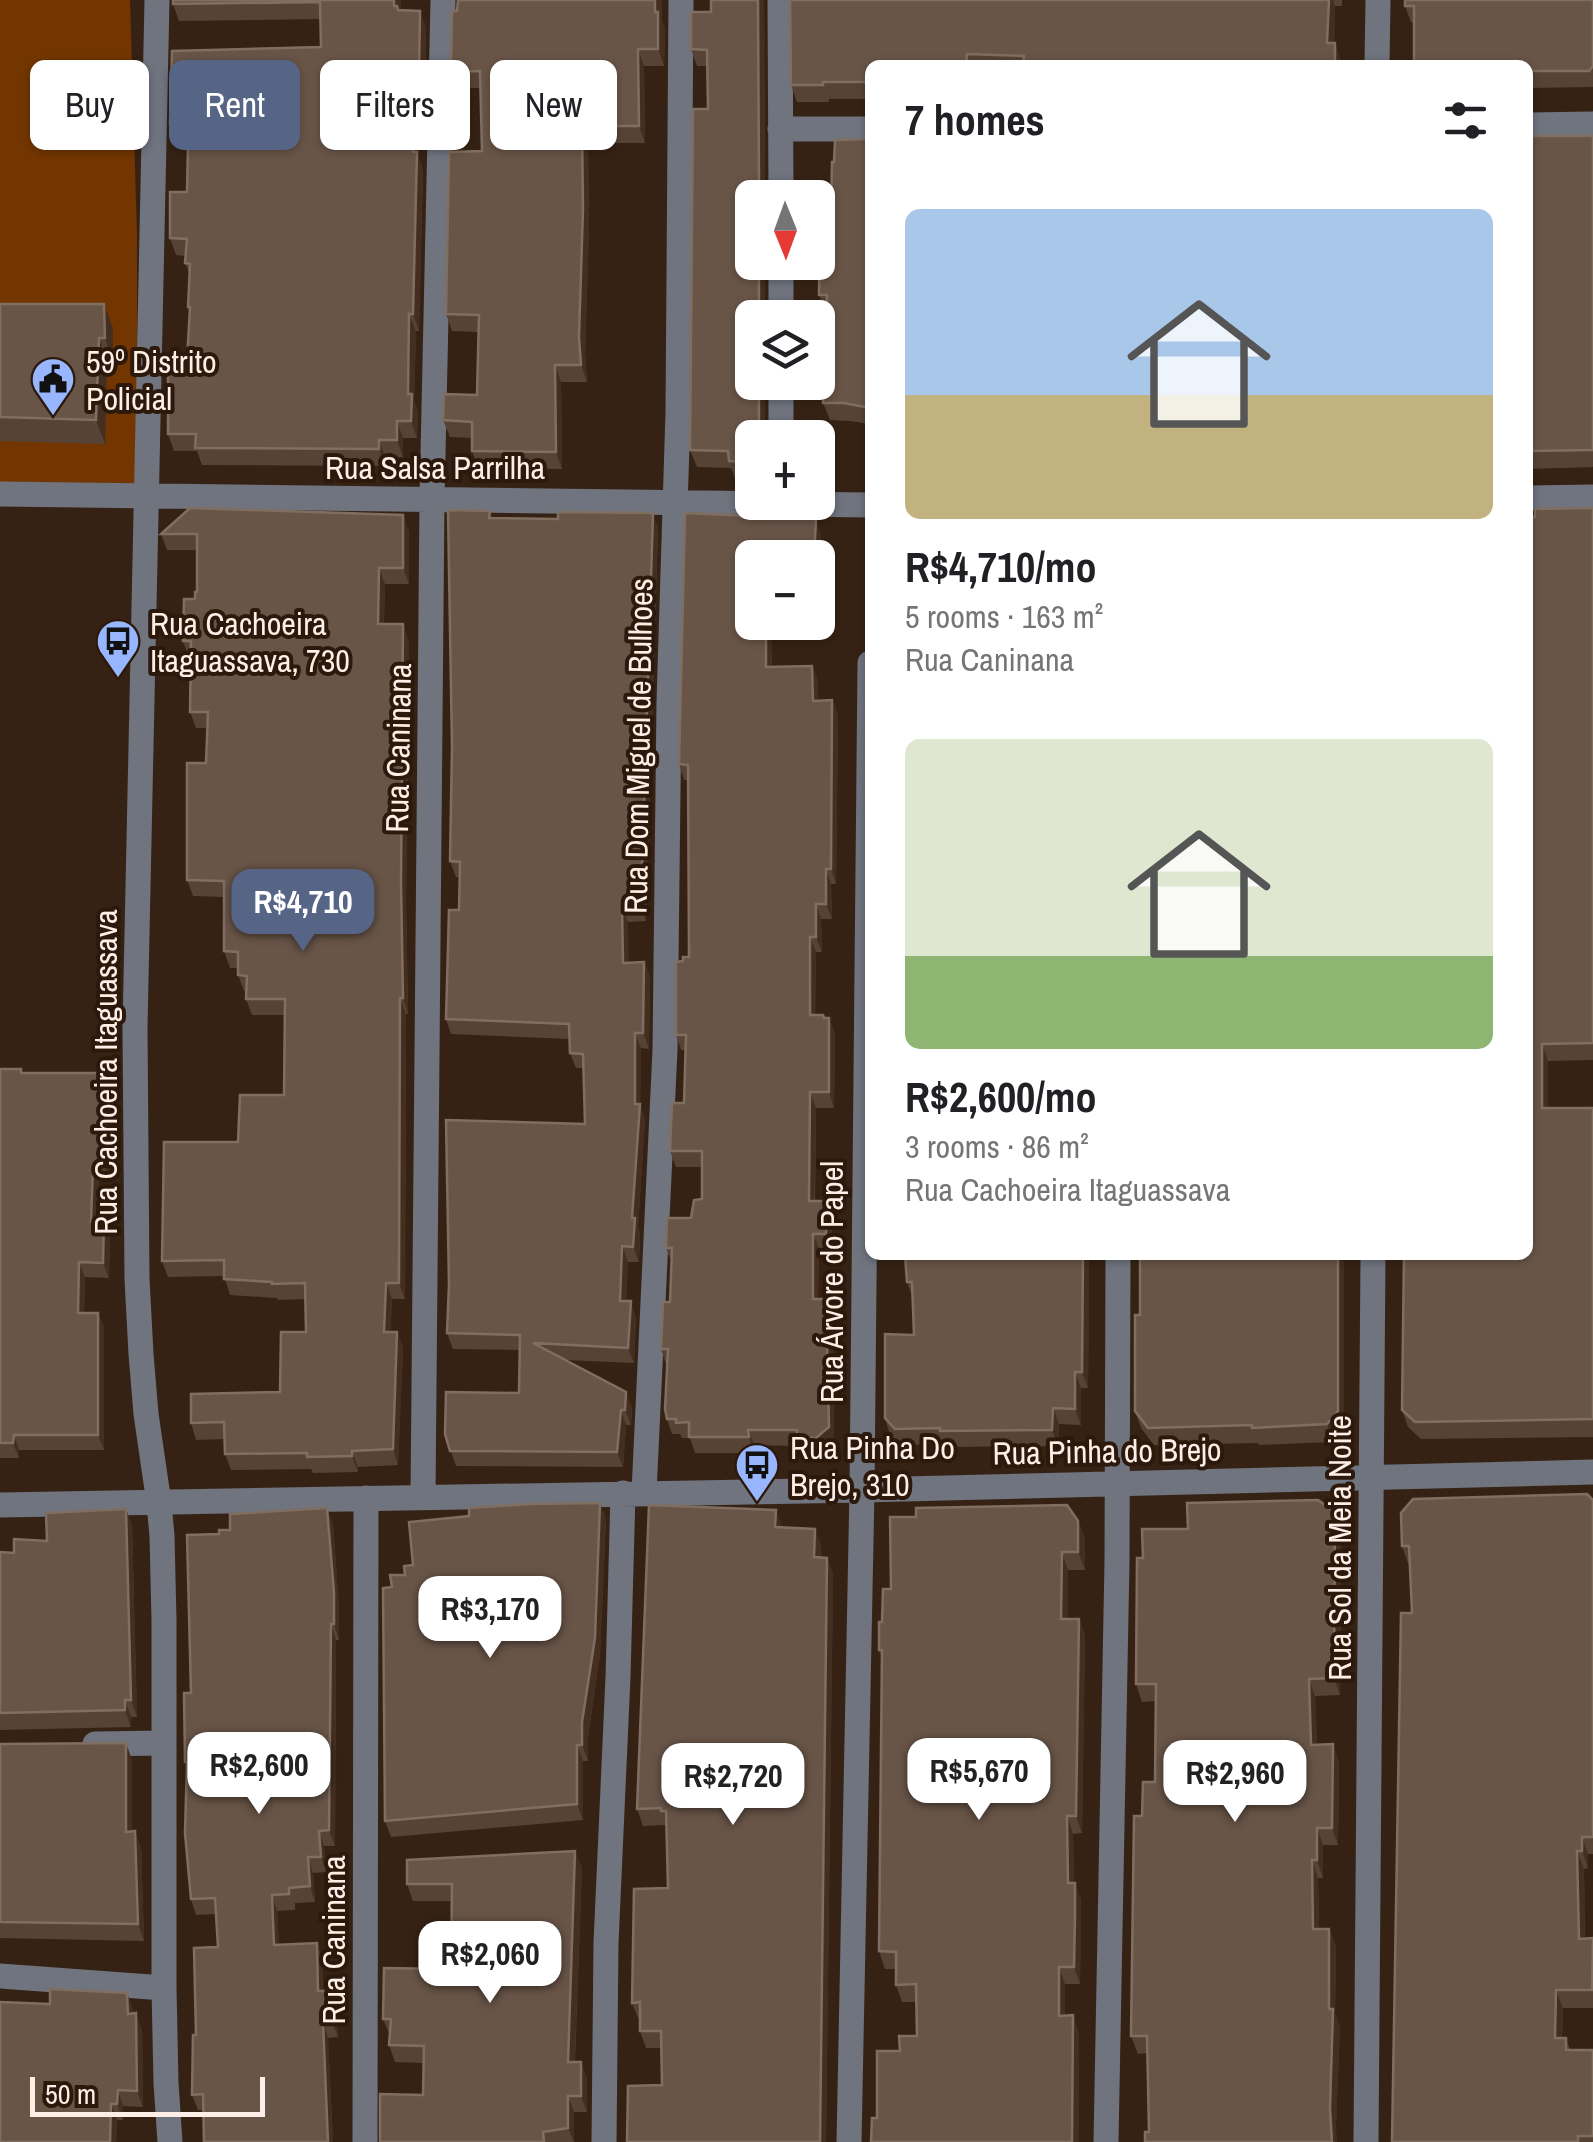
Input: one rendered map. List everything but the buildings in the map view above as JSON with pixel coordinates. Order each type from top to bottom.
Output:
[{"type":"street","name":"Rua Cachoeira Itaguassava","points":[[157,0],[135,1008],[142,1369],[159,1503],[164,1620],[164,1988],[170,2142]]},
{"type":"street","name":"Rua Caninana","points":[[423,1497],[432,499],[443,0]]},
{"type":"street","name":"Rua Dom Miguel de Bulhoes","points":[[604,2142],[606,1944],[618,1677],[666,1050],[680,307],[680,0]]},
{"type":"street","points":[[780,0],[781,180]]},
{"type":"street","points":[[1377,60],[1378,0]]},
{"type":"street","points":[[1533,125],[1593,124]]},
{"type":"street","points":[[780,129],[865,128]]},
{"type":"street","name":"Rua Salsa Parrilha","points":[[0,494],[735,503]]},
{"type":"street","points":[[1533,498],[1593,498]]},
{"type":"street","name":"Rua Salsa Parrilha","points":[[835,504],[865,505]]},
{"type":"street","name":"Rua Árvore do Papel","points":[[850,2142],[865,1180]]},
{"type":"street","points":[[1106,2142],[1118,1484],[1118,1260]]},
{"type":"street","name":"Rua Sol da Meia Noite","points":[[1366,2142],[1372,1260]]},
{"type":"street","name":"Rua Pinha do Brejo","points":[[0,1505],[1593,1472]]},
{"type":"street","name":"Rua Caninana","points":[[365,2142],[366,1498]]},
{"type":"street","points":[[72,1745],[163,1743]]},
{"type":"street","points":[[0,1976],[164,1988]]},
{"type":"shaded area","points":[[0,0],[130,0],[132,60],[30,60],[30,150],[134,150],[137,488],[0,484]]},
{"type":"place","name":"59º Distrito Policial","points":[[53,417]]},
{"type":"place","name":"Rua Cachoeira Itaguassava, 730","points":[[118,679]]},
{"type":"place","name":"Rua Pinha Do Brejo, 310","points":[[757,1503]]}]
